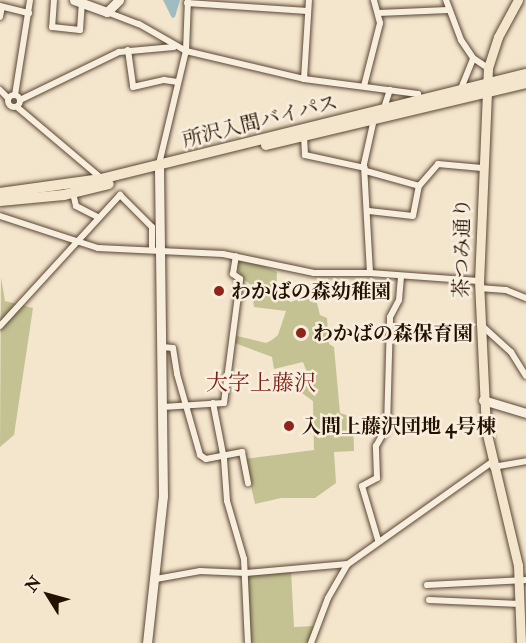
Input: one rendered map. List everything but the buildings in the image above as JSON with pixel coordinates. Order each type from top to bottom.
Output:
[{"type":"highway","name":"所沢入間バイパス","points":[[0,193],[101,179],[304,136],[486,88],[526,74]]},
{"type":"highway","name":"所沢入間バイパス","points":[[0,201],[73,193],[159,167],[384,108],[460,91],[526,83]]},
{"type":"main road","name":"茶つみ通り","points":[[518,0],[498,37],[488,68],[482,168],[479,285],[483,400],[493,464],[523,580],[520,604],[521,643]]},
{"type":"street","points":[[30,0],[15,94],[19,104],[101,179]]},
{"type":"street","points":[[54,0],[52,27],[80,30],[78,2],[139,24],[186,51],[304,79],[418,94],[420,101]]},
{"type":"street","points":[[107,12],[119,0]]},
{"type":"street","points":[[304,79],[309,0]]},
{"type":"street","points":[[364,86],[380,23],[374,0]]},
{"type":"street","points":[[446,0],[448,10],[473,58],[488,68]]},
{"type":"street","points":[[147,643],[156,579],[163,496],[162,347],[157,249],[159,167],[186,51],[188,2],[308,11]]},
{"type":"street","points":[[0,17],[1,6],[29,13]]},
{"type":"street","points":[[378,13],[448,10]]},
{"type":"street","points":[[0,90],[8,101],[19,104],[96,61],[128,50],[177,47]]},
{"type":"street","points":[[128,50],[134,87],[164,80],[178,82]]},
{"type":"street","points":[[460,91],[473,58]]},
{"type":"street","points":[[384,108],[390,90]]},
{"type":"street","points":[[0,108],[15,94]]},
{"type":"street","points":[[370,273],[369,210],[365,170],[374,119]]},
{"type":"street","points":[[304,136],[305,155],[419,186]]},
{"type":"street","points":[[369,210],[414,216],[419,186],[438,164],[482,168]]},
{"type":"street","points":[[73,193],[76,206],[98,217]]},
{"type":"street","points":[[0,326],[120,195],[153,227],[157,249]]},
{"type":"street","points":[[0,216],[76,242],[118,250],[157,249],[236,256],[296,271],[370,273],[479,285],[506,290],[526,298]]},
{"type":"street","points":[[163,407],[186,408],[224,403],[240,279],[233,274],[236,256]]},
{"type":"street","points":[[378,540],[362,486],[377,478],[376,446],[387,427],[390,317],[399,300],[401,276]]},
{"type":"street","points":[[480,324],[511,352],[526,376]]},
{"type":"street","points":[[162,347],[173,348],[186,408],[200,455],[206,459],[242,453],[248,483]]},
{"type":"street","points":[[483,400],[526,413]]},
{"type":"street","points":[[213,403],[224,455],[226,501],[246,573],[248,643]]},
{"type":"street","points":[[311,643],[328,598],[348,564],[378,540],[493,464],[526,461]]},
{"type":"street","points":[[156,579],[200,571],[246,573],[348,564]]},
{"type":"street","points":[[427,585],[523,580]]},
{"type":"street","points":[[429,600],[520,604]]},
{"type":"shaded area","points":[[234,260],[254,262],[277,272],[276,295],[291,302],[305,297],[317,303],[320,315],[327,318],[329,344],[334,347],[340,413],[353,417],[354,451],[334,452],[336,483],[315,498],[281,498],[255,504],[245,459],[314,450],[313,401],[295,388],[312,385],[303,362],[274,369],[272,357],[235,343],[233,335],[266,343],[272,340],[278,335],[286,311],[254,307],[251,285],[242,278]]},
{"type":"shaded area","points":[[1,277],[5,301],[33,308],[14,435],[0,447]]},
{"type":"shaded area","points":[[242,570],[291,570],[294,627],[315,626],[308,643],[245,643]]},
{"type":"water","points":[[163,0],[180,0],[175,17],[172,18]]},
{"type":"place","name":"わかばの森幼稚園","points":[[219,291]]},
{"type":"place","name":"わかばの森保育園","points":[[301,333]]},
{"type":"place","name":"入間上藤沢団地 4号棟","points":[[289,426]]},
{"type":"district","name":"大字上藤沢","points":[[261,384]]}]
